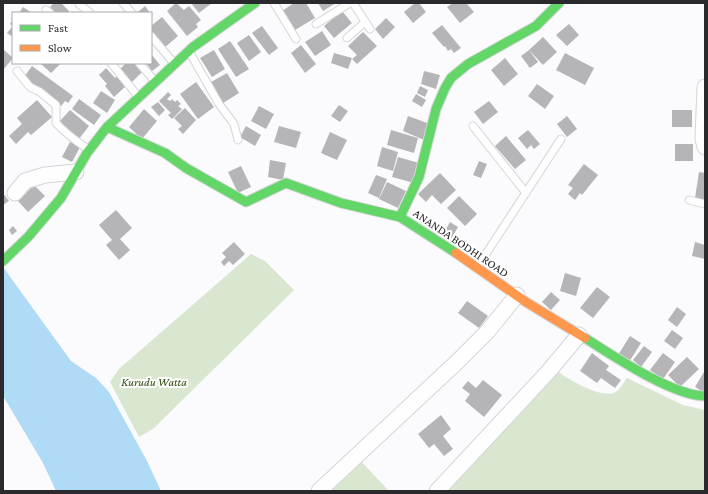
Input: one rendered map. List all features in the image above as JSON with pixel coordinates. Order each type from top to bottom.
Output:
[{"type":"street","points":[[400,217],[423,165],[438,100],[450,80],[457,71],[540,22],[554,10],[559,3]]},
{"type":"street","points":[[3,261],[28,237],[61,198],[90,150],[107,127],[174,63],[250,4]]},
{"type":"street","points":[[705,87],[703,139],[705,147]]},
{"type":"street","name":"ANANDA BODHI ROAD","points":[[107,127],[165,153],[192,172],[246,202],[286,183],[341,203],[400,217],[435,238],[517,295],[624,363],[677,390],[698,396],[705,396]]},
{"type":"street","points":[[15,193],[25,181],[45,175],[76,172]]},
{"type":"street","points":[[319,491],[488,331],[517,295]]},
{"type":"street","points":[[437,491],[548,372],[580,335]]},
{"type":"lane","points":[[123,3],[131,12]]},
{"type":"lane","points":[[274,3],[296,39]]},
{"type":"lane","points":[[316,24],[352,3],[370,29]]},
{"type":"lane","points":[[79,4],[89,12]]},
{"type":"lane","points":[[347,38],[365,22]]},
{"type":"lane","points":[[152,37],[174,63]]},
{"type":"lane","points":[[189,51],[219,104],[234,124],[238,140]]},
{"type":"lane","points":[[111,64],[138,97]]},
{"type":"lane","points":[[140,64],[156,81]]},
{"type":"lane","points":[[17,71],[30,87],[40,92],[56,105],[56,123],[62,130],[70,138],[90,150]]},
{"type":"lane","points":[[473,126],[526,193]]},
{"type":"lane","points":[[477,268],[561,139]]},
{"type":"lane","points":[[689,200],[705,204]]},
{"type":"green space","name":"Kurudu Watta","points":[[251,254],[265,261],[294,290],[153,429],[139,437],[110,382],[119,369]]},
{"type":"green space","points":[[559,372],[587,388],[604,393],[617,391],[627,378],[683,405],[705,410],[705,491],[443,491],[535,394]]},
{"type":"green space","points":[[359,459],[389,491],[324,491]]},
{"type":"water","points":[[3,267],[71,361],[96,378],[109,392],[147,461],[161,491],[56,491],[43,463],[3,396]]},
{"type":"building","points":[[54,3],[61,3],[69,11],[55,12],[50,7]]},
{"type":"building","points":[[176,3],[184,10],[189,6],[201,20],[196,24],[198,27],[187,36],[167,11]]},
{"type":"building","points":[[191,3],[212,3],[199,13]]},
{"type":"building","points":[[294,3],[306,3],[315,18],[295,30],[282,11]]},
{"type":"building","points":[[318,3],[336,3],[323,11]]},
{"type":"building","points":[[415,3],[419,3],[426,12],[413,23],[404,12]]},
{"type":"building","points":[[453,3],[466,3],[474,12],[460,23],[447,7]]},
{"type":"building","points":[[145,6],[149,12],[138,12]]},
{"type":"building","points":[[23,7],[30,12],[20,12]]},
{"type":"building","points":[[342,11],[352,23],[334,38],[324,26]]},
{"type":"building","points":[[162,17],[178,36],[164,48],[152,34],[152,25]]},
{"type":"building","points":[[386,18],[395,27],[383,39],[375,29]]},
{"type":"building","points":[[569,24],[579,35],[567,46],[556,35]]},
{"type":"building","points":[[442,25],[461,48],[454,53],[451,49],[448,51],[432,33]]},
{"type":"building","points":[[262,26],[278,48],[269,55],[252,33]]},
{"type":"building","points":[[12,27],[12,36],[7,33]]},
{"type":"building","points":[[322,31],[331,45],[315,56],[305,42]]},
{"type":"building","points":[[363,32],[377,46],[357,64],[352,59],[357,55],[348,46]]},
{"type":"building","points":[[249,35],[261,52],[249,61],[237,43]]},
{"type":"building","points":[[543,37],[557,52],[543,65],[529,50]]},
{"type":"building","points":[[230,41],[249,69],[236,77],[218,49]]},
{"type":"building","points":[[301,45],[316,64],[305,73],[291,53]]},
{"type":"building","points":[[3,49],[12,57],[12,59],[3,70]]},
{"type":"building","points":[[214,50],[225,69],[212,77],[200,58]]},
{"type":"building","points":[[529,50],[538,62],[530,68],[521,56]]},
{"type":"building","points":[[334,53],[352,58],[348,69],[331,63]]},
{"type":"building","points":[[565,53],[594,68],[585,85],[556,70]]},
{"type":"building","points":[[152,55],[160,65],[152,71],[147,64],[152,64]]},
{"type":"building","points":[[505,58],[518,74],[504,86],[491,70]]},
{"type":"building","points":[[41,64],[60,64],[51,73]]},
{"type":"building","points":[[125,64],[138,64],[144,70],[132,82],[120,69]]},
{"type":"building","points":[[32,66],[73,96],[68,103],[65,101],[61,106],[24,77]]},
{"type":"building","points":[[106,68],[115,78],[117,76],[126,86],[114,97],[105,86],[107,84],[99,75]]},
{"type":"building","points":[[424,71],[440,75],[436,89],[421,84]]},
{"type":"building","points":[[227,73],[239,93],[223,103],[211,82]]},
{"type":"building","points":[[196,82],[214,107],[198,119],[180,94]]},
{"type":"building","points":[[537,84],[554,96],[545,109],[528,96]]},
{"type":"building","points":[[420,86],[428,90],[425,97],[417,93]]},
{"type":"building","points":[[101,91],[115,100],[107,113],[93,103]]},
{"type":"building","points":[[168,92],[171,95],[167,99],[170,101],[172,99],[175,102],[177,100],[181,104],[178,106],[182,109],[172,119],[168,115],[171,113],[159,101]]},
{"type":"building","points":[[416,94],[426,100],[422,107],[412,101]]},
{"type":"building","points":[[79,99],[101,115],[94,125],[72,109]]},
{"type":"building","points":[[37,100],[52,117],[31,135],[28,132],[16,144],[9,136],[22,124],[17,118]]},
{"type":"building","points":[[489,101],[498,112],[483,124],[474,112]]},
{"type":"building","points":[[158,102],[165,110],[159,116],[151,107]]},
{"type":"building","points":[[339,105],[348,111],[340,122],[331,116]]},
{"type":"building","points":[[259,106],[274,114],[266,129],[251,121]]},
{"type":"building","points":[[185,108],[196,120],[183,134],[178,129],[182,126],[174,118]]},
{"type":"building","points":[[144,109],[157,121],[142,139],[129,127]]},
{"type":"building","points":[[70,110],[89,126],[79,139],[59,122]]},
{"type":"building","points":[[672,110],[692,110],[692,127],[672,127]]},
{"type":"building","points":[[408,116],[430,124],[424,140],[403,131]]},
{"type":"building","points":[[567,116],[577,129],[567,137],[557,124]]},
{"type":"building","points":[[246,126],[261,135],[255,146],[240,137]]},
{"type":"building","points":[[279,126],[301,132],[296,148],[274,142]]},
{"type":"building","points":[[391,130],[418,138],[414,153],[387,145]]},
{"type":"building","points":[[528,130],[540,144],[534,149],[531,145],[527,149],[518,138]]},
{"type":"building","points":[[330,132],[347,140],[337,160],[321,153]]},
{"type":"building","points":[[506,136],[526,160],[515,169],[495,146]]},
{"type":"building","points":[[70,142],[80,147],[72,162],[62,157]]},
{"type":"building","points":[[675,144],[693,144],[693,161],[675,161]]},
{"type":"building","points":[[382,147],[398,152],[393,171],[377,166]]},
{"type":"building","points":[[398,157],[419,163],[414,183],[392,177]]},
{"type":"building","points":[[270,160],[286,163],[283,180],[268,177]]},
{"type":"building","points":[[479,161],[487,164],[481,178],[473,175]]},
{"type":"building","points":[[584,164],[598,175],[582,195],[580,193],[575,200],[568,194],[573,188],[568,185]]},
{"type":"building","points":[[241,166],[251,187],[238,193],[228,172]]},
{"type":"building","points":[[699,172],[705,173],[705,200],[695,198]]},
{"type":"building","points":[[440,173],[456,190],[441,204],[432,195],[426,202],[418,194]]},
{"type":"building","points":[[376,175],[387,179],[379,198],[368,193]]},
{"type":"building","points":[[387,182],[406,191],[398,208],[379,199]]},
{"type":"building","points":[[34,185],[45,196],[28,212],[18,201]]},
{"type":"building","points":[[3,193],[9,201],[3,205]]},
{"type":"building","points":[[459,196],[477,214],[465,226],[447,208]]},
{"type":"building","points":[[116,210],[132,228],[120,239],[130,250],[119,260],[106,245],[112,240],[99,225]]},
{"type":"building","points":[[450,222],[458,227],[451,239],[443,234]]},
{"type":"building","points":[[13,226],[17,231],[12,235],[9,230]]},
{"type":"building","points":[[234,242],[245,254],[233,265],[229,261],[224,266],[221,262],[226,257],[222,253]]},
{"type":"building","points":[[695,242],[705,245],[705,259],[692,256]]},
{"type":"building","points":[[565,273],[581,278],[576,296],[560,291]]},
{"type":"building","points":[[597,287],[610,297],[593,318],[580,308]]},
{"type":"building","points":[[551,292],[560,300],[551,310],[542,302]]},
{"type":"building","points":[[467,301],[488,316],[479,328],[458,313]]},
{"type":"building","points":[[677,307],[686,314],[677,327],[668,320]]},
{"type":"building","points":[[672,330],[683,338],[675,349],[664,341]]},
{"type":"building","points":[[630,336],[641,343],[629,362],[618,355]]},
{"type":"building","points":[[644,346],[652,352],[641,367],[633,360]]},
{"type":"building","points":[[592,353],[609,366],[606,370],[621,380],[615,388],[601,378],[597,383],[580,371]]},
{"type":"building","points":[[663,353],[675,362],[663,379],[650,370]]},
{"type":"building","points":[[687,357],[699,369],[680,387],[668,375]]},
{"type":"building","points":[[705,372],[705,393],[695,387]]},
{"type":"building","points":[[483,380],[502,395],[484,417],[465,401],[470,394],[462,388],[468,381],[476,388]]},
{"type":"building","points":[[441,415],[451,429],[443,436],[453,449],[444,456],[434,444],[429,448],[418,434]]},
{"type":"traffic: fast","points":[[3,261],[28,237],[61,198],[87,153],[107,127],[193,47],[255,3]]},
{"type":"traffic: fast","points":[[400,217],[419,177],[436,109],[451,78],[468,64],[536,26],[559,3]]},
{"type":"traffic: fast","points":[[107,127],[165,153],[186,168],[246,202],[286,183],[341,203],[400,217],[456,253]]},
{"type":"traffic: fast","points":[[585,338],[660,382],[692,394],[705,396]]},
{"type":"traffic: slow","points":[[456,253],[526,302],[585,338]]}]
